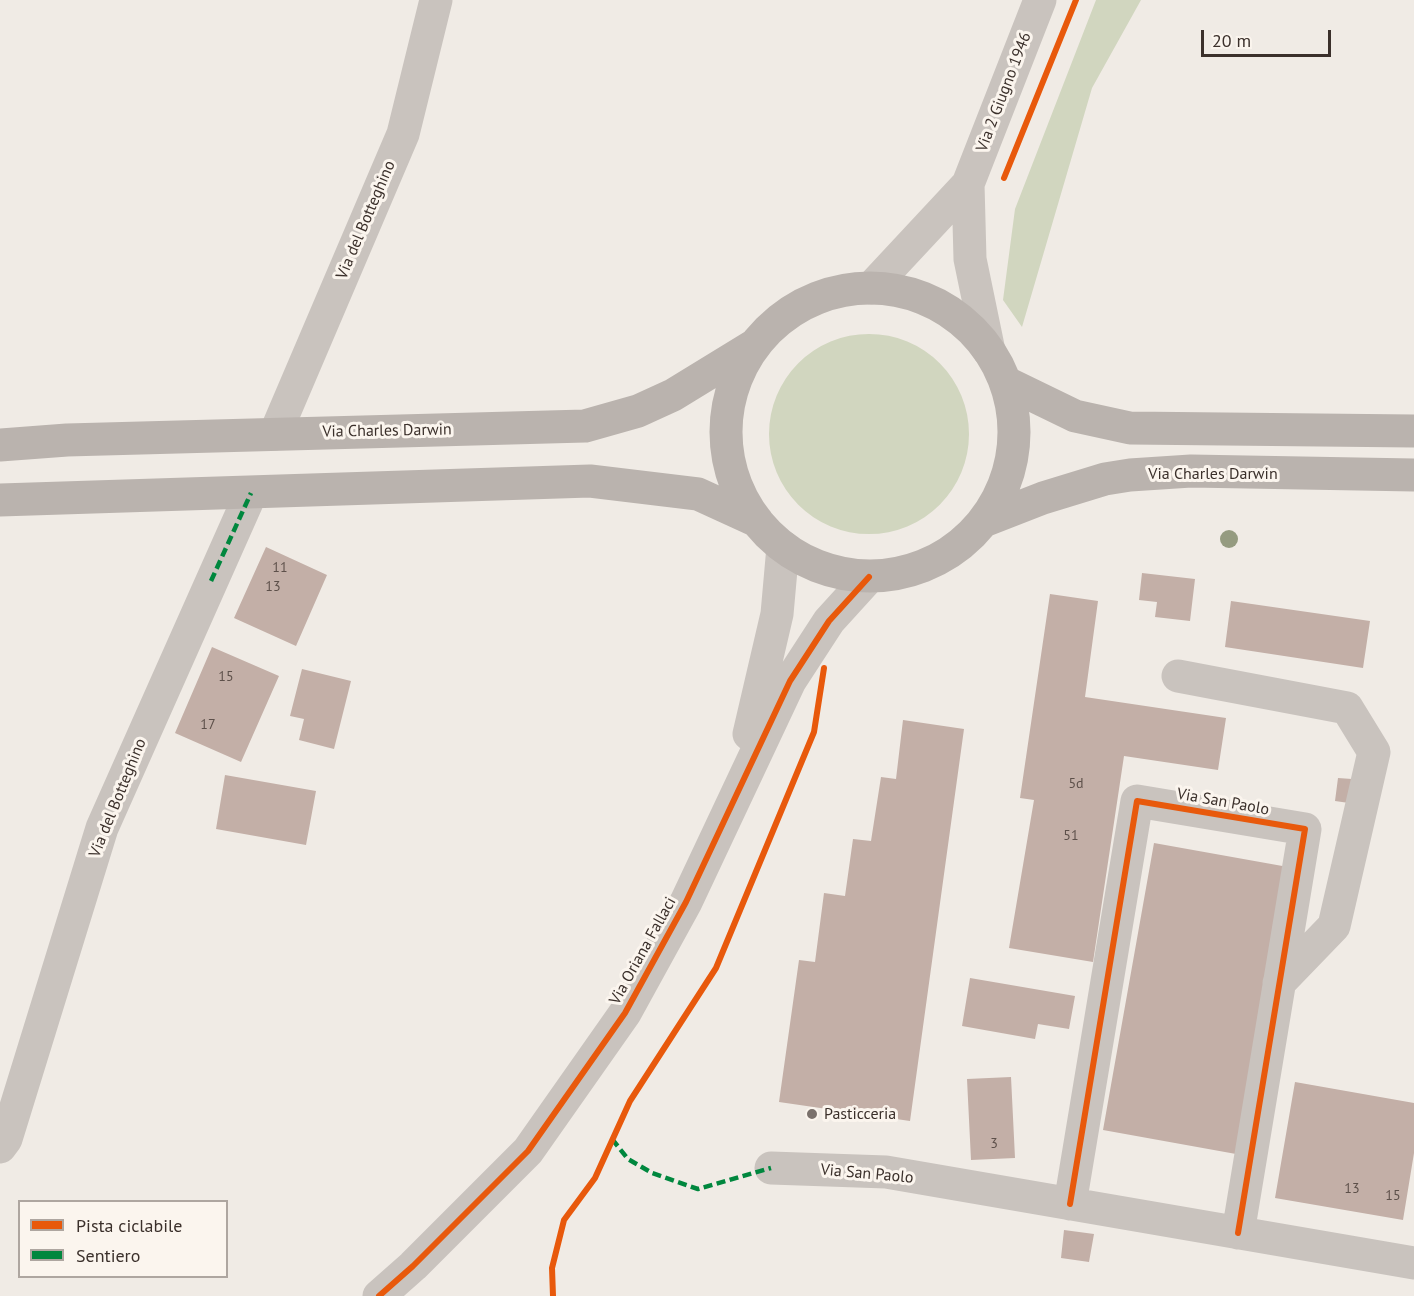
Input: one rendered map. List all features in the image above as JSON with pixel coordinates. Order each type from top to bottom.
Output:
[{"type":"main road","name":"Via Charles Darwin","points":[[871,288],[905,292],[938,305],[966,325],[989,351],[1005,382],[1014,418],[1012,455],[1003,490],[984,521],[961,545],[933,562],[901,573],[869,577],[824,569],[783,547],[757,521],[745,504],[730,465],[726,423],[735,382],[755,346],[778,322],[806,303],[837,292],[871,288]]},
{"type":"main road","name":"Via Charles Darwin","points":[[0,445],[275,434],[585,426],[638,411],[664,399],[755,346]]},
{"type":"main road","points":[[1005,382],[1075,416],[1130,428],[1414,430]]},
{"type":"main road","name":"Via Charles Darwin","points":[[984,521],[1044,498],[1105,479],[1130,475],[1191,471],[1414,475]]},
{"type":"main road","name":"Via Charles Darwin","points":[[0,500],[590,481],[698,494],[757,521]]},
{"type":"street","name":"Via del Botteghino","points":[[275,434],[403,134],[436,0]]},
{"type":"street","name":"Via 2 Giugno 1946","points":[[871,288],[968,184],[1040,0]]},
{"type":"street","name":"Via 2 Giugno 1946","points":[[968,184],[970,259],[989,351]]},
{"type":"street","name":"Via del Botteghino","points":[[0,1147],[6,1139],[102,828],[251,493]]},
{"type":"street","name":"Via Oriana Fallaci","points":[[732,800],[771,646],[781,581],[783,547]]},
{"type":"street","name":"Via Oriana Fallaci","points":[[379,1296],[413,1266],[528,1151],[625,1013],[686,902],[732,800],[803,659],[829,621],[869,577]]},
{"type":"street","points":[[1178,676],[1347,708],[1374,752],[1334,926],[1279,983]]},
{"type":"street","name":"Via San Paolo","points":[[1070,1204],[1137,801],[1305,830],[1238,1233]]},
{"type":"street","name":"Via San Paolo","points":[[771,1168],[886,1172],[1414,1263]]},
{"type":"green space","points":[[1096,0],[1141,0],[1092,88],[1022,327],[1003,300],[1015,209]]},
{"type":"green space","points":[[859,334],[879,334],[907,341],[940,363],[962,396],[969,424],[969,444],[962,472],[940,505],[907,527],[879,534],[859,534],[831,527],[813,517],[792,498],[773,463],[769,444],[769,424],[776,396],[786,378],[805,357],[840,338]]},
{"type":"building","points":[[266,547],[327,575],[296,646],[234,618]]},
{"type":"building","points":[[1142,573],[1195,579],[1190,621],[1155,617],[1157,602],[1139,600]]},
{"type":"building","points":[[1050,594],[1098,601],[1085,697],[1226,718],[1218,770],[1124,756],[1093,962],[1009,948],[1034,800],[1020,798]]},
{"type":"building","points":[[1231,601],[1370,621],[1363,668],[1225,647]]},
{"type":"building","points":[[212,647],[279,676],[241,762],[175,733]]},
{"type":"building","points":[[302,669],[351,681],[334,749],[299,740],[304,719],[290,716]]},
{"type":"building","points":[[903,720],[964,729],[910,1121],[779,1102],[799,960],[815,962],[824,893],[845,896],[853,839],[871,841],[881,777],[896,779]]},
{"type":"building","points":[[225,775],[316,791],[306,845],[216,829]]},
{"type":"building","points":[[1338,778],[1352,779],[1349,803],[1335,801]]},
{"type":"building","points":[[1154,843],[1288,867],[1236,1154],[1103,1130]]},
{"type":"building","points":[[970,978],[1075,996],[1069,1029],[1038,1024],[1035,1039],[962,1026]]},
{"type":"building","points":[[1011,1077],[1015,1158],[971,1160],[967,1079]]},
{"type":"building","points":[[1295,1082],[1414,1103],[1414,1153],[1403,1220],[1275,1198]]},
{"type":"building","points":[[1064,1230],[1094,1234],[1089,1262],[1061,1258]]},
{"type":"marked path","points":[[211,581],[251,493]]},
{"type":"marked path","points":[[612,1139],[628,1159],[652,1173],[698,1189],[771,1168]]},
{"type":"cycle path","points":[[1004,178],[1076,0]]},
{"type":"cycle path","points":[[379,1296],[413,1266],[528,1151],[625,1013],[686,902],[790,681],[829,621],[869,577]]},
{"type":"cycle path","points":[[553,1296],[552,1268],[564,1220],[595,1178],[630,1101],[716,968],[814,732],[824,668]]},
{"type":"cycle path","points":[[1070,1204],[1137,801],[1305,829],[1238,1233]]},
{"type":"place","name":"Pasticceria","points":[[812,1114]]}]
